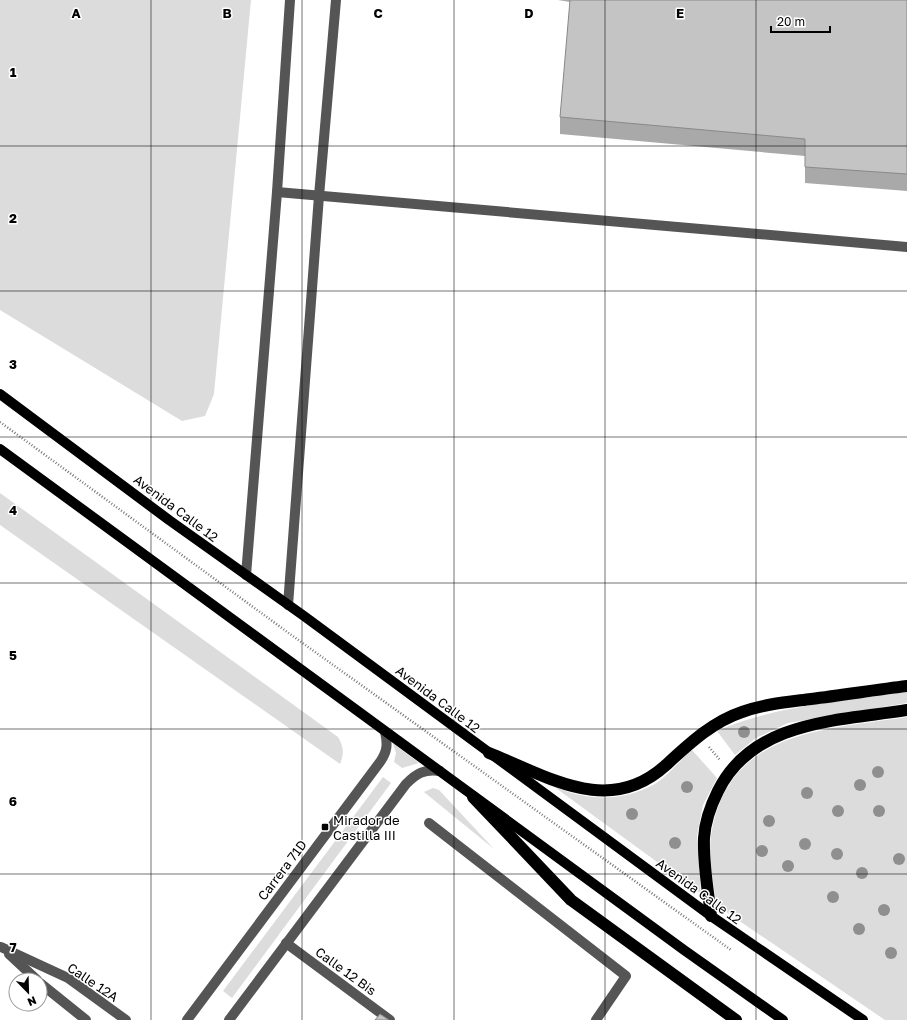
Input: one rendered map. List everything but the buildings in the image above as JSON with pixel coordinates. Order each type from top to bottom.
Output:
[{"type":"highway","points":[[489,753],[567,785],[596,791],[626,789],[649,779],[687,745],[713,726],[742,712],[768,705],[907,686]]},
{"type":"highway","points":[[711,916],[705,868],[704,836],[711,807],[724,780],[740,760],[760,744],[789,730],[907,710]]},
{"type":"highway","points":[[473,797],[571,900],[736,1020]]},
{"type":"main road","name":"Avenida Calle 12","points":[[0,394],[169,520],[288,605],[711,916],[863,1020]]},
{"type":"main road","points":[[0,449],[440,771],[473,797],[684,950],[784,1020]]},
{"type":"street","points":[[246,575],[277,192],[290,0]]},
{"type":"street","points":[[288,605],[319,196],[336,0]]},
{"type":"street","points":[[277,192],[907,247]]},
{"type":"street","name":"Carrera 71D","points":[[186,1020],[380,762],[386,753],[387,746],[385,732]]},
{"type":"street","points":[[229,1020],[406,784],[416,773],[432,770],[440,771]]},
{"type":"street","points":[[429,823],[626,976],[596,1020]]},
{"type":"street","name":"Calle 12 Bis","points":[[286,943],[377,1016],[390,1020]]},
{"type":"street","name":"Calle 12A","points":[[0,947],[27,972]]},
{"type":"street","name":"Calle 12A","points":[[0,947],[68,978],[126,1020]]},
{"type":"street","points":[[48,989],[86,1020]]},
{"type":"path","points":[[0,422],[701,930]]},
{"type":"path","points":[[708,746],[721,761]]},
{"type":"shaded area","points":[[0,0],[251,0],[214,394],[205,416],[182,421],[0,310]]},
{"type":"shaded area","points":[[0,493],[338,737],[343,750],[340,764],[0,525]]},
{"type":"shaded area","points":[[907,692],[907,703],[788,723],[756,738],[735,755],[717,731],[763,715],[810,705]]},
{"type":"shaded area","points":[[907,717],[907,1020],[885,1020],[716,905],[710,844],[721,801],[737,775],[758,755],[784,742],[812,732]]},
{"type":"shaded area","points":[[393,744],[419,763],[402,768],[394,762],[396,753]]},
{"type":"shaded area","points":[[692,750],[717,778],[703,805],[697,836],[701,894],[553,786],[578,795],[603,798],[616,797],[641,791],[658,782]]},
{"type":"shaded area","points":[[383,777],[391,783],[232,998],[223,991]]},
{"type":"shaded area","points":[[433,788],[439,790],[494,849],[424,792]]},
{"type":"place","name":"Mirador de Castilla III","points":[[325,827]]}]
